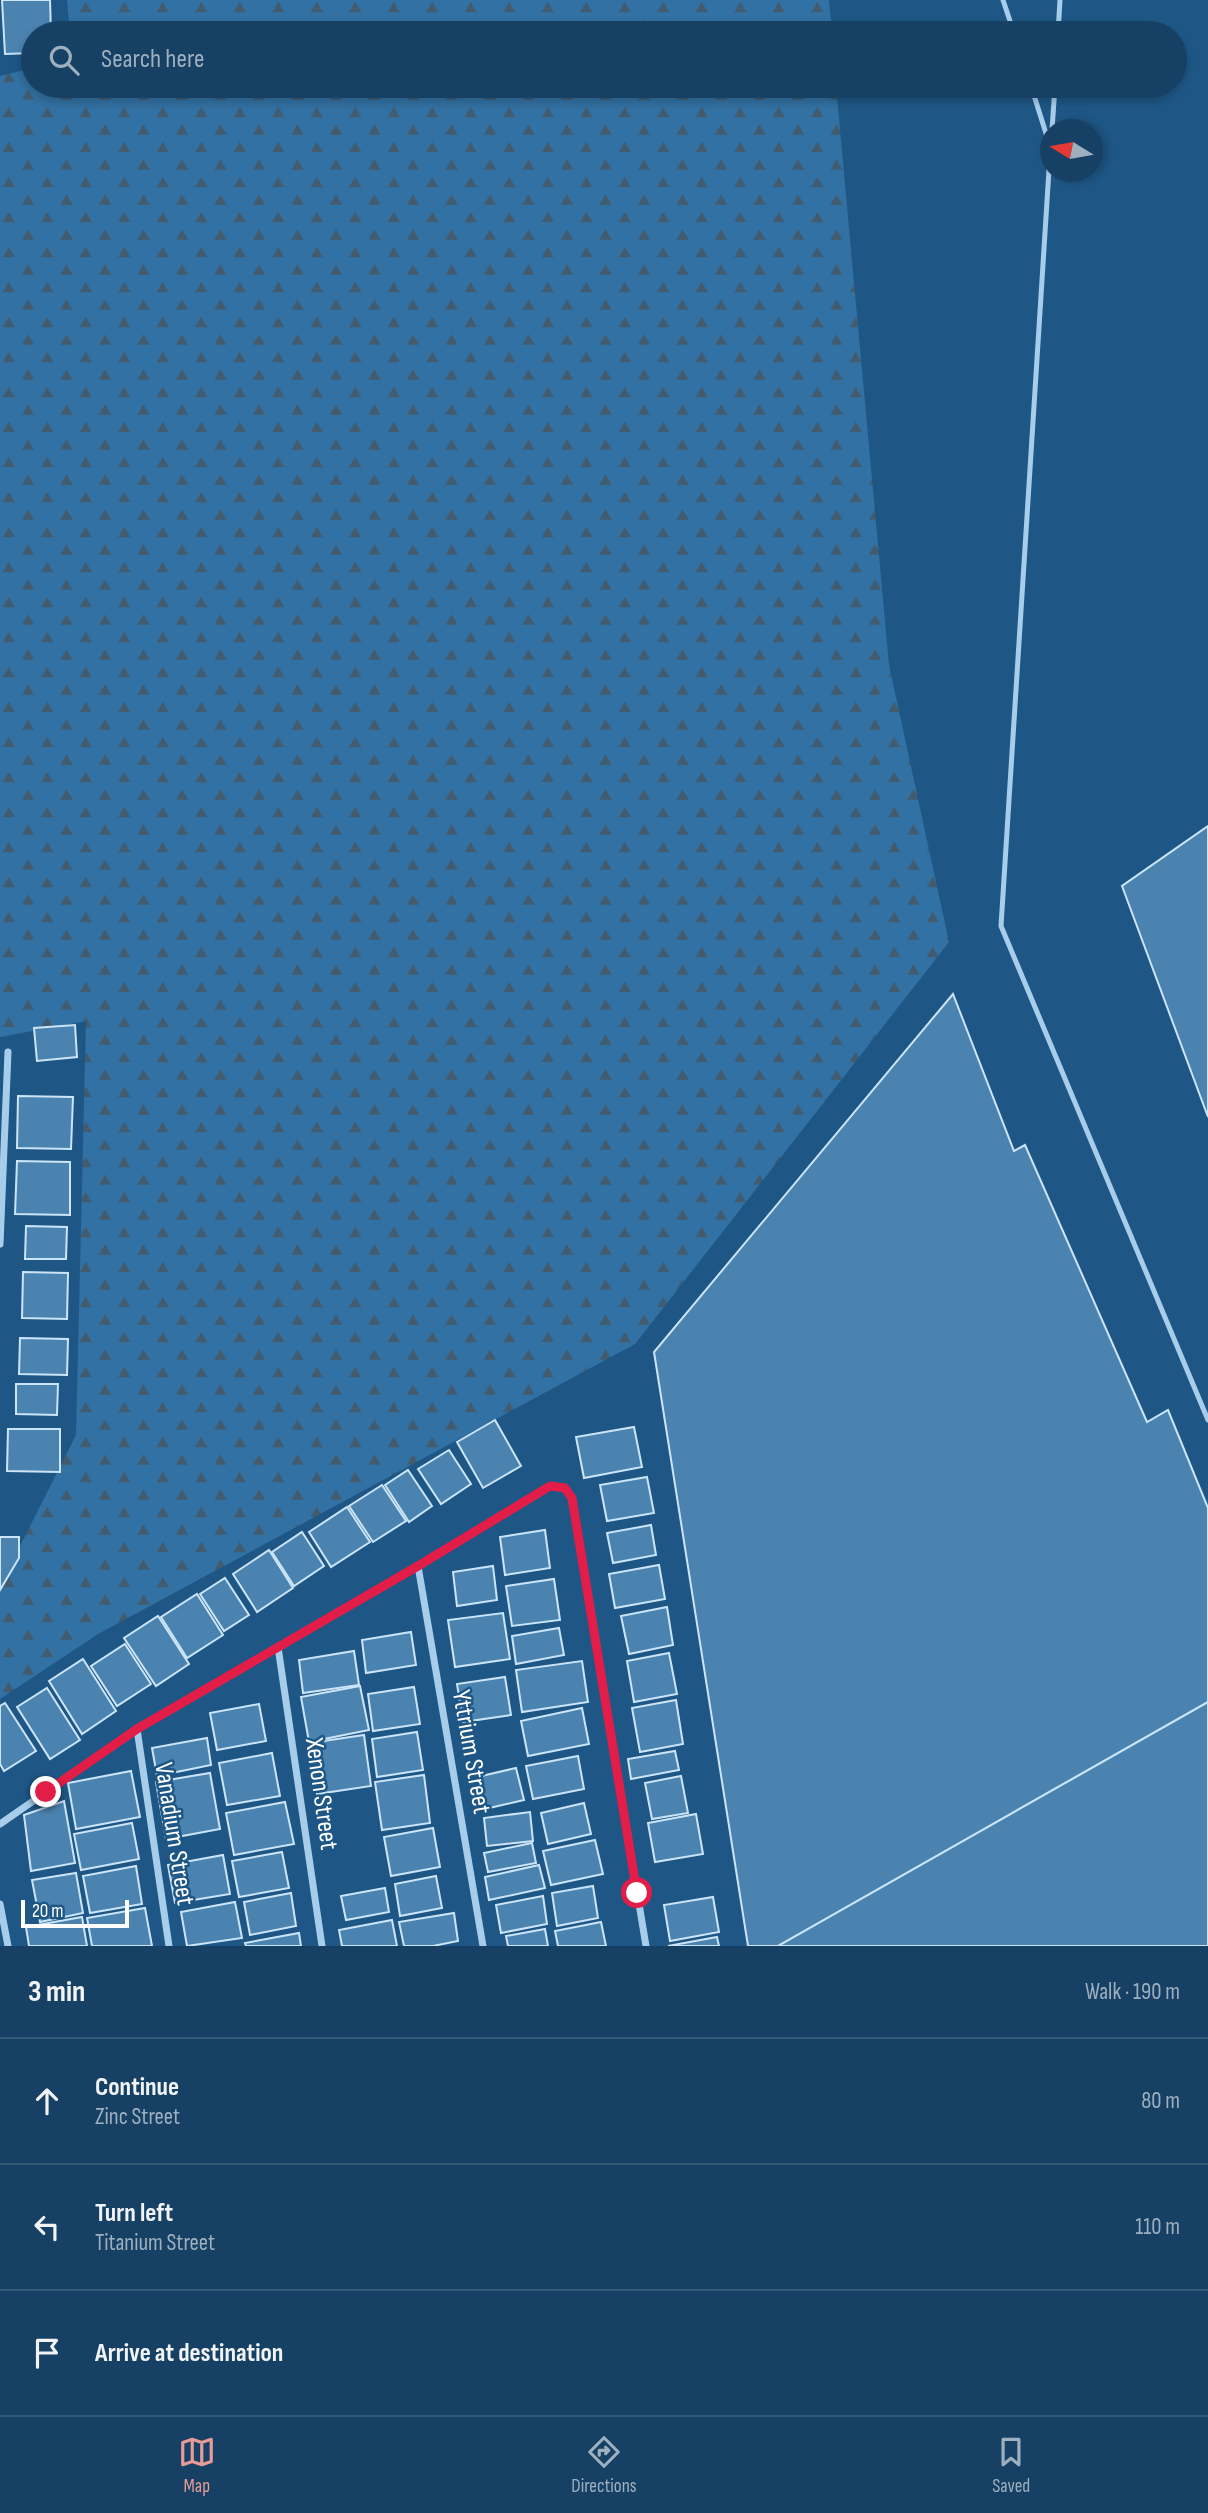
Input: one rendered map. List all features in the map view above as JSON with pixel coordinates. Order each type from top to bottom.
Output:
[{"type":"street","points":[[0,1244],[8,1052]]},
{"type":"street","points":[[0,1824],[137,1729],[550,1486],[565,1488],[572,1498],[646,1946]]},
{"type":"street","name":"Yttrium Street","points":[[418,1566],[483,1946]]},
{"type":"street","name":"Xenon Street","points":[[278,1647],[322,1946]]},
{"type":"street","name":"Vanadium Street","points":[[137,1729],[169,1946]]},
{"type":"street","points":[[0,1905],[8,1946]]},
{"type":"lane","points":[[1003,0],[1010,21]]},
{"type":"lane","points":[[1059,21],[1060,0]]},
{"type":"lane","points":[[1035,98],[1042,119]]},
{"type":"lane","points":[[1053,119],[1054,98]]},
{"type":"lane","points":[[1049,182],[1001,926],[1208,1420]]},
{"type":"green space","points":[[67,0],[829,0],[831,21],[69,21]]},
{"type":"green space","points":[[21,71],[21,98],[837,98],[889,665],[949,942],[635,1344],[98,1634],[0,1699],[0,1586],[76,1435],[86,1021],[0,1037],[0,76]]},
{"type":"building","points":[[2,0],[50,0],[51,21],[21,21],[21,53],[5,54]]},
{"type":"building","points":[[1208,826],[1208,1117],[1122,886]]},
{"type":"building","points":[[953,994],[1014,1151],[1025,1145],[1147,1422],[1168,1410],[1208,1508],[1208,1702],[778,1946],[748,1946],[654,1352]]},
{"type":"building","points":[[75,1025],[77,1057],[37,1061],[34,1028]]},
{"type":"building","points":[[18,1096],[73,1097],[71,1149],[17,1148]]},
{"type":"building","points":[[17,1161],[70,1162],[70,1215],[15,1214]]},
{"type":"building","points":[[26,1226],[67,1227],[66,1259],[25,1259]]},
{"type":"building","points":[[23,1272],[68,1273],[67,1319],[22,1318]]},
{"type":"building","points":[[20,1338],[68,1339],[67,1375],[19,1374]]},
{"type":"building","points":[[16,1384],[58,1384],[57,1415],[16,1414]]},
{"type":"building","points":[[495,1420],[521,1466],[483,1488],[457,1442]]},
{"type":"building","points":[[634,1427],[642,1467],[584,1478],[576,1437]]},
{"type":"building","points":[[8,1429],[60,1429],[60,1472],[7,1471]]},
{"type":"building","points":[[449,1450],[471,1484],[441,1504],[418,1469]]},
{"type":"building","points":[[408,1470],[432,1506],[409,1522],[385,1485]]},
{"type":"building","points":[[647,1477],[654,1513],[607,1521],[600,1485]]},
{"type":"building","points":[[382,1485],[406,1521],[373,1542],[349,1506]]},
{"type":"building","points":[[347,1507],[370,1542],[331,1567],[309,1532]]},
{"type":"building","points":[[651,1525],[656,1555],[613,1563],[607,1533]]},
{"type":"building","points":[[545,1530],[550,1568],[505,1575],[500,1537]]},
{"type":"building","points":[[302,1532],[324,1566],[294,1586],[272,1552]]},
{"type":"building","points":[[0,1537],[19,1537],[19,1558],[0,1590]]},
{"type":"building","points":[[269,1550],[293,1588],[257,1612],[233,1574]]},
{"type":"building","points":[[659,1565],[665,1599],[615,1608],[609,1574]]},
{"type":"building","points":[[493,1566],[497,1600],[457,1606],[453,1572]]},
{"type":"building","points":[[225,1578],[249,1615],[224,1631],[200,1594]]},
{"type":"building","points":[[554,1579],[560,1620],[512,1626],[506,1586]]},
{"type":"building","points":[[197,1594],[223,1635],[187,1658],[161,1617]]},
{"type":"building","points":[[667,1607],[673,1645],[629,1654],[621,1616]]},
{"type":"building","points":[[503,1613],[510,1659],[455,1667],[448,1620]]},
{"type":"building","points":[[158,1616],[189,1664],[156,1686],[124,1638]]},
{"type":"building","points":[[559,1628],[564,1655],[516,1664],[512,1636]]},
{"type":"building","points":[[411,1632],[416,1665],[366,1673],[362,1640]]},
{"type":"building","points":[[125,1644],[151,1684],[117,1706],[91,1666]]},
{"type":"building","points":[[354,1651],[359,1685],[303,1693],[299,1660]]},
{"type":"building","points":[[669,1653],[677,1694],[634,1702],[627,1661]]},
{"type":"building","points":[[83,1659],[116,1711],[82,1734],[49,1681]]},
{"type":"building","points":[[582,1661],[588,1702],[522,1712],[516,1670]]},
{"type":"building","points":[[505,1677],[511,1715],[463,1722],[457,1684]]},
{"type":"building","points":[[360,1686],[369,1730],[309,1742],[301,1697]]},
{"type":"building","points":[[414,1687],[420,1724],[373,1731],[368,1694]]},
{"type":"building","points":[[47,1688],[80,1740],[50,1759],[17,1707]]},
{"type":"building","points":[[676,1700],[683,1744],[640,1752],[632,1708]]},
{"type":"building","points":[[1208,1702],[1208,1946],[778,1946]]},
{"type":"building","points":[[5,1703],[36,1751],[4,1771],[0,1764],[0,1706]]},
{"type":"building","points":[[259,1704],[266,1741],[217,1750],[210,1713]]},
{"type":"building","points":[[582,1708],[589,1744],[528,1756],[521,1721]]},
{"type":"building","points":[[417,1732],[423,1770],[377,1777],[372,1739]]},
{"type":"building","points":[[364,1735],[371,1786],[317,1794],[310,1743]]},
{"type":"building","points":[[207,1738],[211,1765],[157,1776],[152,1748]]},
{"type":"building","points":[[675,1751],[679,1770],[631,1779],[628,1759]]},
{"type":"building","points":[[272,1753],[280,1796],[227,1805],[219,1763]]},
{"type":"building","points":[[578,1756],[584,1789],[533,1799],[526,1766]]},
{"type":"building","points":[[516,1768],[524,1800],[485,1809],[477,1777]]},
{"type":"building","points":[[131,1771],[140,1817],[76,1829],[68,1783]]},
{"type":"building","points":[[210,1773],[220,1829],[166,1839],[156,1782]]},
{"type":"building","points":[[424,1775],[430,1823],[382,1830],[375,1782]]},
{"type":"building","points":[[681,1776],[688,1813],[652,1819],[645,1783]]},
{"type":"building","points":[[64,1801],[75,1863],[31,1871],[24,1815]]},
{"type":"building","points":[[285,1802],[294,1844],[234,1855],[226,1813]]},
{"type":"building","points":[[584,1803],[591,1834],[548,1844],[541,1813]]},
{"type":"building","points":[[530,1812],[533,1841],[487,1846],[484,1818]]},
{"type":"building","points":[[696,1814],[703,1854],[655,1862],[648,1823]]},
{"type":"building","points":[[132,1823],[139,1859],[81,1870],[74,1834]]},
{"type":"building","points":[[433,1828],[440,1867],[391,1876],[384,1837]]},
{"type":"building","points":[[595,1840],[603,1874],[551,1885],[543,1851]]},
{"type":"building","points":[[532,1843],[536,1863],[488,1872],[484,1853]]},
{"type":"building","points":[[282,1852],[289,1888],[239,1897],[232,1861]]},
{"type":"building","points":[[223,1855],[230,1894],[175,1903],[168,1865]]},
{"type":"building","points":[[539,1865],[545,1888],[489,1900],[485,1877]]},
{"type":"building","points":[[136,1866],[142,1904],[90,1913],[83,1876]]},
{"type":"building","points":[[76,1873],[83,1913],[40,1922],[32,1880]]},
{"type":"building","points":[[436,1876],[442,1908],[400,1916],[395,1884]]},
{"type":"building","points":[[593,1886],[598,1918],[557,1926],[552,1893]]},
{"type":"building","points":[[385,1888],[389,1912],[346,1920],[341,1896]]},
{"type":"building","points":[[291,1893],[296,1926],[250,1935],[244,1902]]},
{"type":"building","points":[[543,1896],[547,1924],[501,1933],[496,1905]]},
{"type":"building","points":[[713,1897],[719,1932],[670,1941],[664,1905]]},
{"type":"building","points":[[235,1902],[242,1938],[187,1946],[181,1912]]},
{"type":"building","points":[[145,1908],[152,1946],[92,1946],[87,1918]]},
{"type":"building","points":[[454,1913],[458,1941],[433,1946],[404,1946],[399,1922]]},
{"type":"building","points":[[82,1917],[87,1946],[29,1946],[26,1927]]},
{"type":"building","points":[[392,1920],[397,1946],[342,1946],[339,1930]]},
{"type":"building","points":[[601,1922],[606,1946],[558,1946],[555,1931]]},
{"type":"building","points":[[545,1929],[548,1946],[508,1946],[506,1936]]},
{"type":"building","points":[[299,1933],[301,1946],[246,1946],[245,1943]]},
{"type":"building","points":[[717,1937],[719,1946],[668,1946]]},
{"type":"route","points":[[46,1792],[137,1729],[550,1486],[565,1488],[572,1498],[637,1893]]}]
